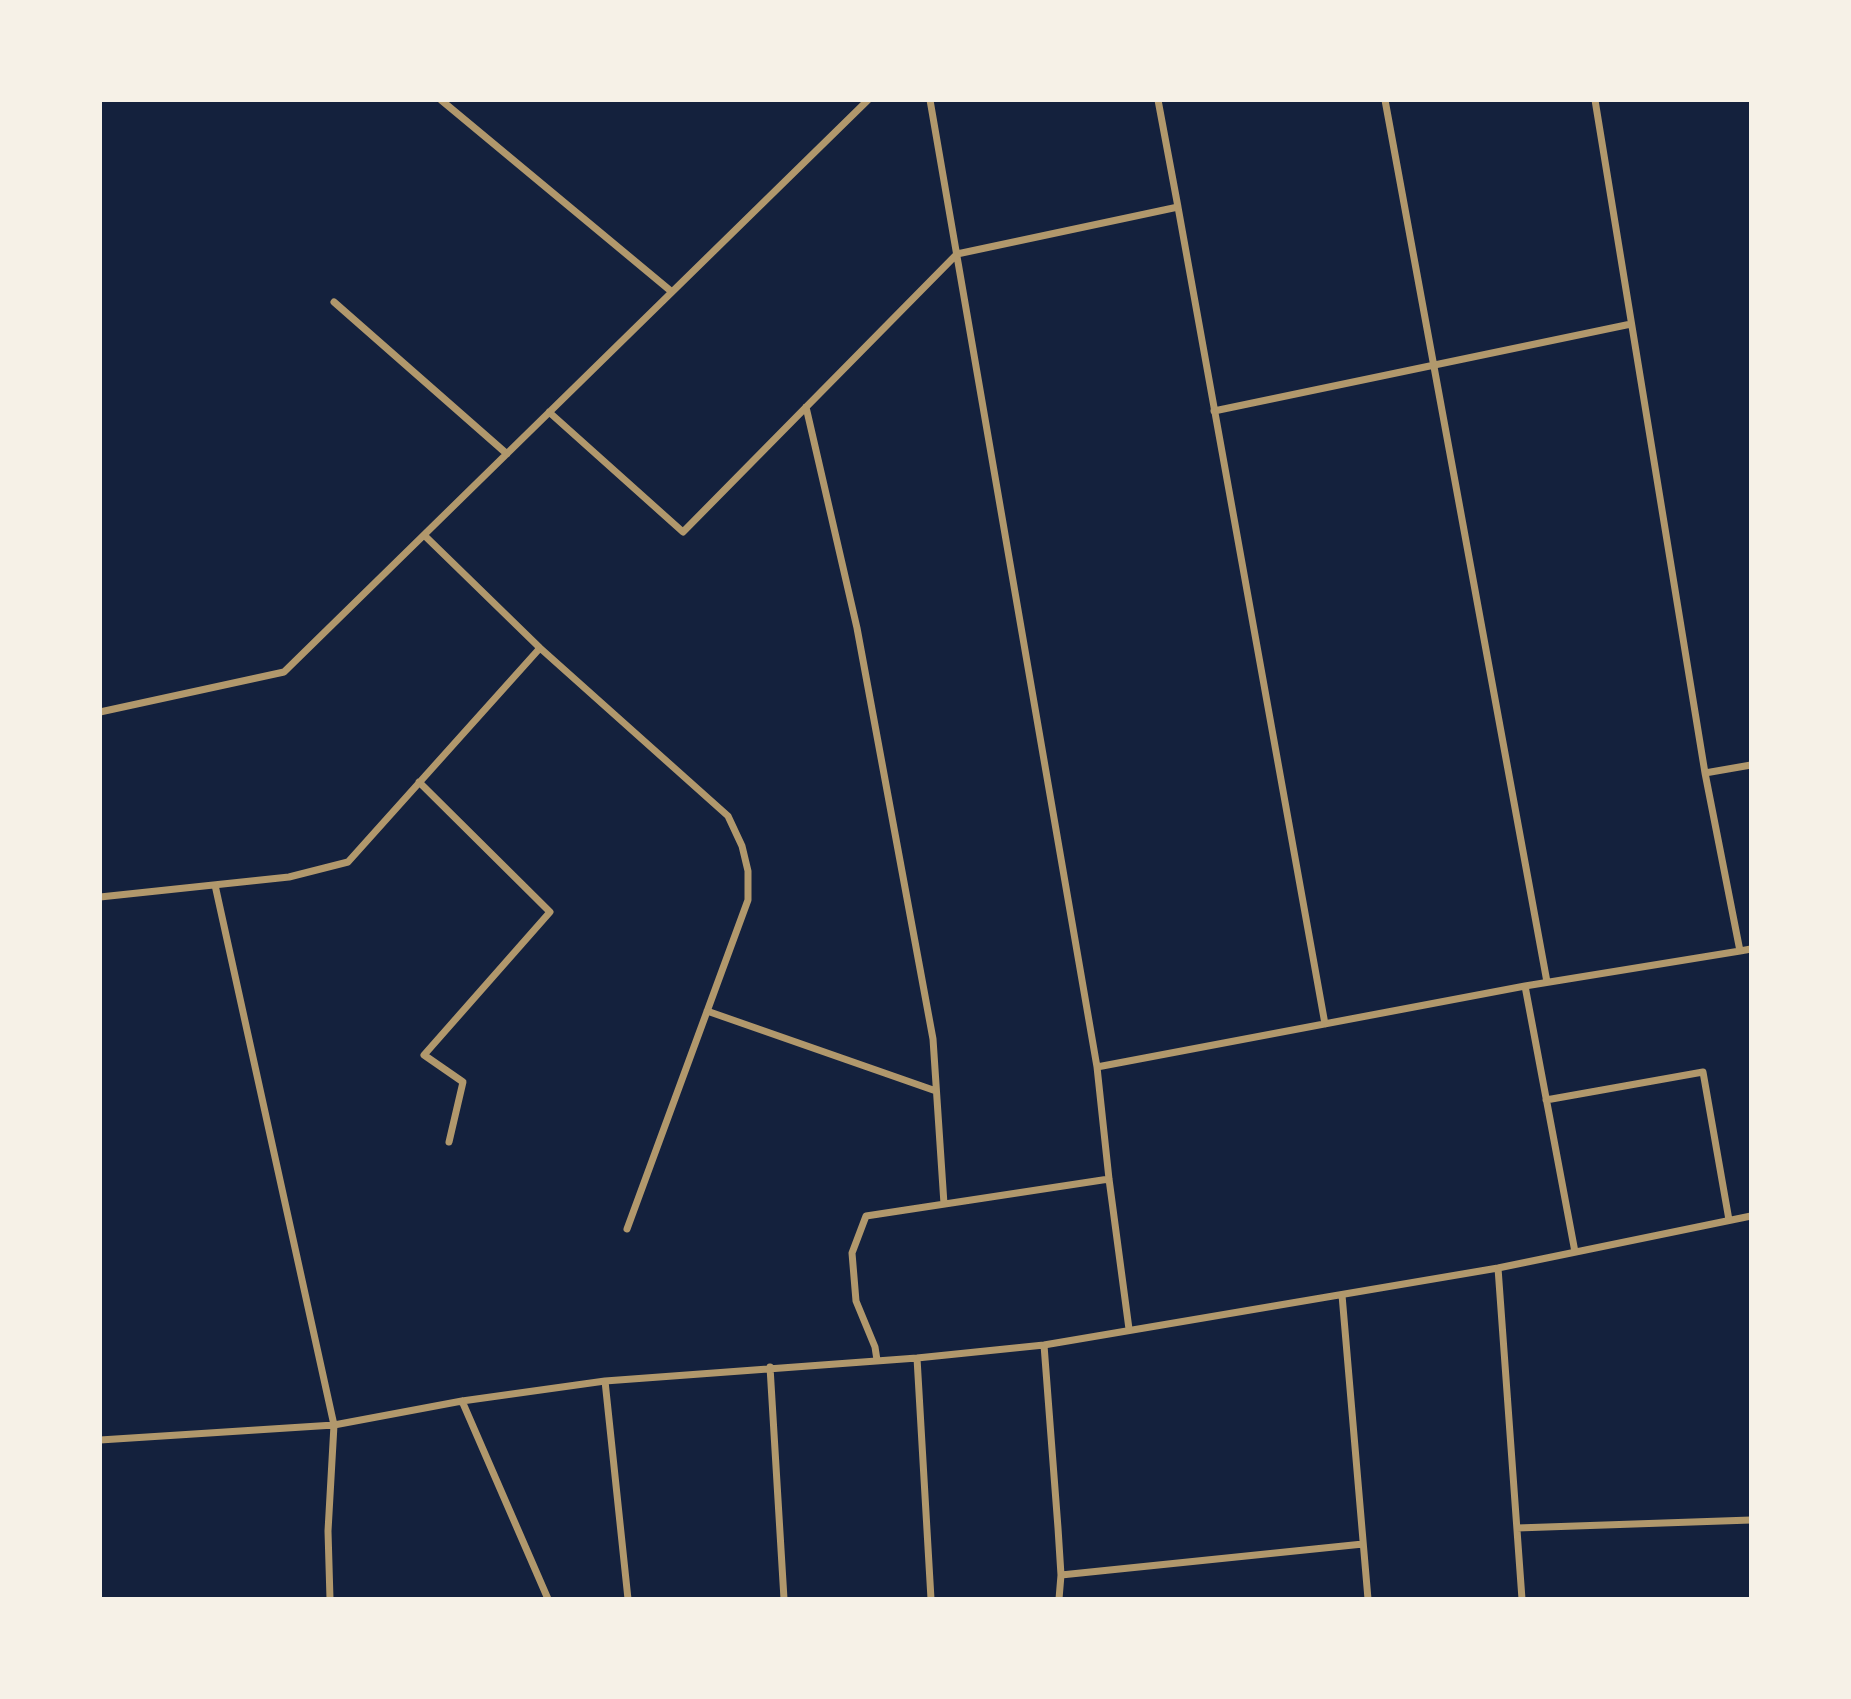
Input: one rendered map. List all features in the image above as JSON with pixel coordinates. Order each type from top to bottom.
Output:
[{"type":"street","points":[[440,100],[672,292]]},
{"type":"street","points":[[100,712],[284,672],[868,100]]},
{"type":"street","points":[[930,100],[1097,1067],[1129,1329]]},
{"type":"street","points":[[1158,100],[1325,1024]]},
{"type":"street","points":[[1385,100],[1547,982]]},
{"type":"street","points":[[1595,100],[1705,773],[1740,951]]},
{"type":"street","points":[[549,412],[683,532],[957,254],[1178,207]]},
{"type":"street","points":[[334,302],[507,454]]},
{"type":"street","points":[[1214,411],[1631,324]]},
{"type":"street","points":[[806,407],[857,628],[933,1039],[944,1204]]},
{"type":"street","points":[[424,535],[540,648],[728,816],[748,872],[748,900],[626,1229]]},
{"type":"street","points":[[100,897],[289,877],[348,862],[540,648]]},
{"type":"street","points":[[1705,773],[1751,765]]},
{"type":"street","points":[[419,782],[550,912],[424,1055],[463,1082],[449,1142]]},
{"type":"street","points":[[215,885],[334,1425],[328,1531],[330,1599]]},
{"type":"street","points":[[1097,1067],[1547,982],[1751,949]]},
{"type":"street","points":[[1525,986],[1575,1252]]},
{"type":"street","points":[[707,1012],[936,1091]]},
{"type":"street","points":[[1546,1100],[1703,1072],[1730,1220]]},
{"type":"street","points":[[877,1360],[875,1347],[856,1301],[852,1253],[866,1216],[1109,1179]]},
{"type":"street","points":[[100,1440],[334,1425],[462,1402],[605,1381],[917,1358],[1044,1345],[1498,1268],[1751,1216]]},
{"type":"street","points":[[1498,1268],[1522,1599]]},
{"type":"street","points":[[1342,1295],[1368,1599]]},
{"type":"street","points":[[1044,1345],[1061,1574],[1059,1599]]},
{"type":"street","points":[[917,1358],[931,1599]]},
{"type":"street","points":[[770,1367],[784,1599]]},
{"type":"street","points":[[605,1381],[628,1599]]},
{"type":"street","points":[[462,1402],[548,1599]]},
{"type":"street","points":[[1517,1528],[1751,1520]]},
{"type":"street","points":[[1061,1574],[1363,1544]]}]
